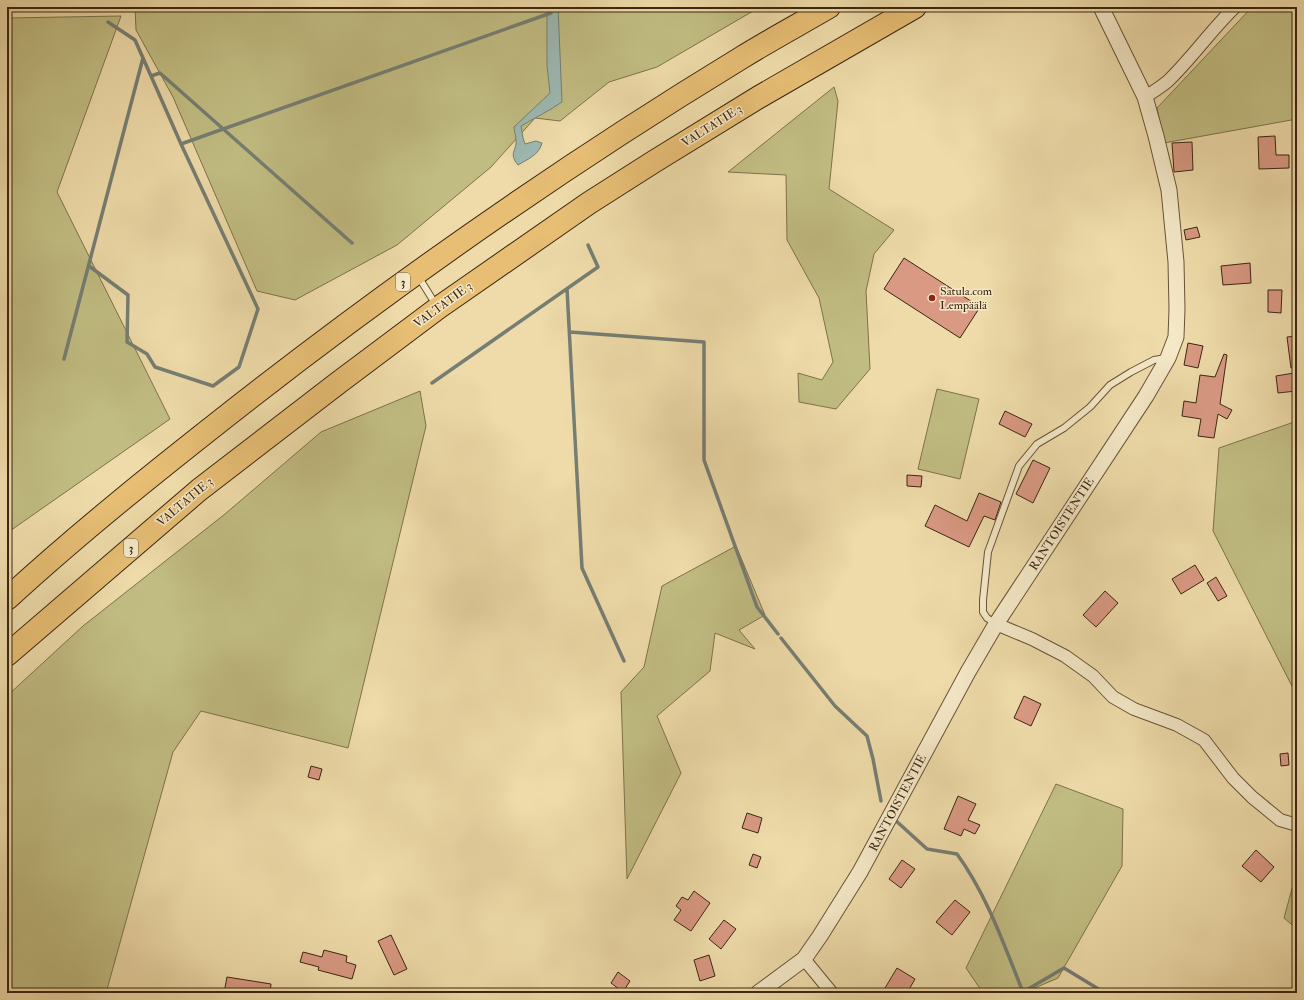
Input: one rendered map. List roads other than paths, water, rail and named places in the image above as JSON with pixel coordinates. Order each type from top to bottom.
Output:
[{"type":"highway","name":"3","points":[[7,599],[51,559],[179,453],[304,355],[416,273],[623,132],[742,57],[829,7]]},
{"type":"highway","name":"VALTATIE 3","points":[[7,655],[199,490],[338,382],[438,308],[590,203],[655,161],[759,97],[915,7]]},
{"type":"street","name":"RANTOISTENTIE","points":[[758,993],[804,959],[860,872],[968,672],[996,624],[1146,396],[1168,358],[1176,337],[1178,310],[1176,262],[1169,190],[1145,97],[1101,7]]},
{"type":"street","points":[[1145,97],[1167,82],[1235,7]]},
{"type":"street","points":[[996,624],[1032,639],[1065,656],[1093,676],[1113,697],[1134,709],[1177,725],[1204,740],[1233,778],[1252,797],[1280,820],[1297,825]]},
{"type":"street","points":[[804,959],[832,993]]},
{"type":"lane","points":[[416,273],[438,308]]},
{"type":"lane","points":[[996,624],[987,618],[983,612],[988,552],[1019,466],[1037,444],[1064,428],[1079,416],[1090,407],[1110,385],[1130,372],[1154,360],[1168,358]]},
{"type":"water","points":[[547,7],[558,7],[562,102],[521,126],[525,144],[536,141],[542,143],[536,154],[518,165],[513,155],[516,144],[514,127],[550,93],[547,65]]},
{"type":"waterway","points":[[151,76],[181,144],[551,13]]},
{"type":"waterway","points":[[108,22],[135,40],[151,76],[160,73],[352,243]]},
{"type":"waterway","points":[[64,359],[143,58]]},
{"type":"waterway","points":[[89,266],[128,295],[127,342],[147,354],[155,367],[213,386],[239,367],[258,309],[181,144]]},
{"type":"waterway","points":[[432,383],[598,267],[588,245]]},
{"type":"waterway","points":[[567,289],[582,568],[624,661]]},
{"type":"waterway","points":[[570,332],[704,342],[704,460],[757,607],[778,634]]},
{"type":"waterway","points":[[781,638],[835,706],[867,736],[881,801]]},
{"type":"waterway","points":[[894,819],[927,849],[957,854],[968,870],[986,903],[1002,938],[1023,992],[1064,968],[1105,993]]},
{"type":"place","name":"Satula.com Lempäälä","points":[[932,298]]}]
